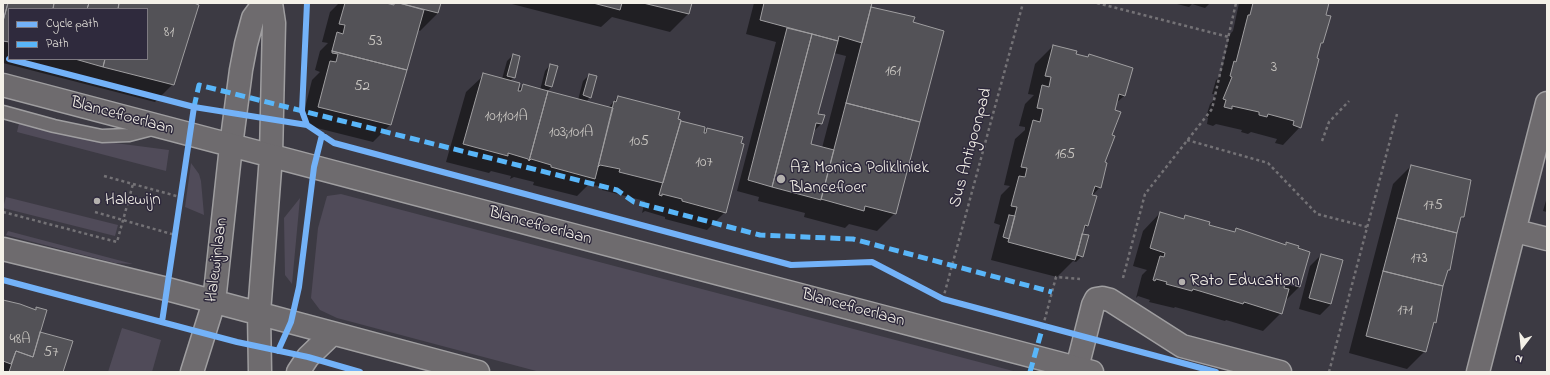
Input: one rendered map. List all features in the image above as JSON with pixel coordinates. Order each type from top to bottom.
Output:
[{"type":"main road","name":"Halewijnlaan","points":[[192,372],[214,302],[231,146],[246,44],[253,18],[264,3]]},
{"type":"main road","points":[[260,372],[258,313],[271,156],[274,23],[271,3]]},
{"type":"main road","name":"Blancefloerlaan","points":[[3,85],[1085,370],[1084,337],[1093,305],[1096,299],[1102,298],[1110,300],[1182,346],[1280,372]]},
{"type":"main road","points":[[1478,372],[1516,231],[1547,104]]},
{"type":"main road","points":[[1516,231],[1547,239]]},
{"type":"main road","points":[[3,249],[258,313],[478,372]]},
{"type":"main road","points":[[298,372],[308,357],[332,334]]},
{"type":"lane","points":[[3,112],[54,126],[102,136],[129,135],[163,127]]},
{"type":"path","points":[[1097,3],[1229,37]]},
{"type":"path","points":[[1121,283],[1145,194],[1212,109],[1236,3]]},
{"type":"path","points":[[1322,141],[1329,122],[1349,101]]},
{"type":"path","points":[[1329,372],[1397,114]]},
{"type":"path","points":[[1187,140],[1268,163],[1317,214],[1367,227]]},
{"type":"path","points":[[104,176],[180,200],[182,189]]},
{"type":"path","points":[[3,212],[117,242],[133,184]]},
{"type":"path","points":[[94,212],[175,232],[174,243]]},
{"type":"path","points":[[1043,326],[1056,277],[1085,280]]},
{"type":"path","points":[[936,295],[951,301]]},
{"type":"path","points":[[1035,324],[1084,337]]},
{"type":"shaded area","points":[[19,123],[84,139],[169,150],[166,171],[17,132]]},
{"type":"shaded area","points":[[191,163],[199,174],[201,181],[204,215],[185,207]]},
{"type":"shaded area","points":[[341,194],[1017,372],[540,372],[337,318],[320,310],[311,298],[318,228],[327,196]]},
{"type":"shaded area","points":[[6,197],[118,225],[115,236],[3,208]]},
{"type":"shaded area","points":[[300,198],[292,284],[285,275],[284,218]]},
{"type":"shaded area","points":[[8,231],[133,264],[115,263],[6,235]]},
{"type":"shaded area","points":[[122,328],[161,340],[152,372],[108,372]]},
{"type":"building","points":[[3,3],[8,3],[3,21]]},
{"type":"building","points":[[8,3],[54,3],[53,8],[8,8],[8,42],[3,41],[3,21]]},
{"type":"building","points":[[54,3],[89,3],[87,8],[53,8]]},
{"type":"building","points":[[89,3],[119,3],[118,8],[87,8]]},
{"type":"building","points":[[119,3],[194,3],[199,5],[174,85],[103,67],[105,60],[148,60],[148,8],[118,8]]},
{"type":"building","points":[[345,3],[386,3],[394,5],[394,3],[399,3],[424,10],[407,70],[332,51],[337,32],[343,34],[345,25],[339,24]]},
{"type":"building","points":[[399,3],[441,3],[438,13]]},
{"type":"building","points":[[593,3],[622,3],[620,10]]},
{"type":"building","points":[[643,3],[692,3],[689,14]]},
{"type":"building","points":[[764,3],[872,3],[862,43],[839,36],[838,41],[760,20]]},
{"type":"building","points":[[1253,3],[1329,3],[1326,15],[1331,16],[1323,43],[1321,43],[1317,58],[1319,59],[1301,128],[1293,125],[1294,121],[1268,114],[1267,117],[1259,115],[1259,112],[1232,106],[1232,109],[1224,107],[1226,100],[1223,99],[1232,77],[1230,76],[1234,61],[1236,62],[1248,15],[1250,15]]},
{"type":"building","points":[[871,7],[915,17],[913,22],[944,31],[920,122],[846,103]]},
{"type":"building","points":[[787,28],[812,34],[772,187],[748,180]]},
{"type":"building","points":[[812,34],[838,41],[818,114],[825,115],[822,124],[816,123],[811,144],[834,150],[821,200],[772,187]]},
{"type":"building","points":[[1053,45],[1077,51],[1076,54],[1088,57],[1089,54],[1133,68],[1125,96],[1119,94],[1115,110],[1121,112],[1112,135],[1115,136],[1105,162],[1107,163],[1101,188],[1095,186],[1092,195],[1097,196],[1088,226],[1085,225],[1075,260],[1008,242],[1017,207],[1011,206],[1019,176],[1025,177],[1027,168],[1021,167],[1033,120],[1040,122],[1043,109],[1037,108],[1042,85],[1049,87],[1051,77],[1045,76]]},
{"type":"building","points":[[332,51],[407,70],[391,125],[318,107],[330,61],[336,62],[338,54],[332,53]]},
{"type":"building","points":[[513,54],[520,56],[515,78],[507,76]]},
{"type":"building","points":[[78,60],[105,60],[103,67]]},
{"type":"building","points":[[550,64],[558,66],[552,87],[545,85]]},
{"type":"building","points":[[483,73],[520,83],[518,91],[521,91],[523,84],[548,91],[529,161],[528,159],[508,153],[508,156],[463,144]]},
{"type":"building","points":[[589,74],[597,76],[591,98],[583,95]]},
{"type":"building","points":[[548,91],[613,108],[595,179],[551,167],[551,165],[531,159],[529,161]]},
{"type":"building","points":[[618,96],[680,112],[678,119],[681,120],[663,183],[619,172],[620,169],[600,165],[598,167],[614,101],[616,102]]},
{"type":"building","points":[[846,103],[920,122],[896,214],[865,206],[864,211],[821,199]]},
{"type":"building","points":[[681,121],[705,127],[704,133],[706,133],[707,128],[743,137],[741,143],[744,144],[726,213],[682,201],[682,199],[662,194],[662,196],[659,195]]},
{"type":"building","points":[[1411,165],[1471,180],[1464,217],[1461,217],[1457,233],[1397,218]]},
{"type":"building","points":[[1160,212],[1184,219],[1185,215],[1210,222],[1209,225],[1235,232],[1236,228],[1286,245],[1286,242],[1299,246],[1298,248],[1310,252],[1300,287],[1285,283],[1284,288],[1289,289],[1282,314],[1244,302],[1243,304],[1193,289],[1192,291],[1166,284],[1167,282],[1156,279],[1155,281],[1153,280],[1160,256],[1164,257],[1165,253],[1150,248]]},
{"type":"building","points":[[1009,215],[1015,216],[1009,239],[1003,237]]},
{"type":"building","points":[[1397,218],[1457,233],[1450,270],[1448,270],[1443,286],[1383,271]]},
{"type":"building","points":[[1082,234],[1089,235],[1083,257],[1077,255]]},
{"type":"building","points":[[1321,254],[1343,260],[1331,304],[1309,298]]},
{"type":"building","points":[[1383,271],[1443,286],[1436,323],[1434,322],[1426,352],[1366,336]]},
{"type":"building","points":[[3,300],[36,310],[36,307],[47,310],[33,357],[16,351],[11,364],[3,361]]},
{"type":"building","points":[[40,332],[73,341],[63,372],[9,372],[16,351],[33,357]]},
{"type":"marked path","points":[[194,107],[199,85],[617,190],[634,202],[760,235],[853,239],[1052,292]]},
{"type":"marked path","points":[[1030,372],[1043,326]]},
{"type":"cycle path","points":[[307,3],[302,111],[307,125]]},
{"type":"cycle path","points":[[13,60],[194,107],[307,125],[334,143],[791,265],[872,262],[943,299],[1216,372]]},
{"type":"cycle path","points":[[162,322],[194,107]]},
{"type":"cycle path","points":[[278,351],[291,322],[299,287],[314,167],[322,135]]},
{"type":"cycle path","points":[[3,280],[237,342],[308,357],[360,372]]},
{"type":"place","name":"AZ Monica Polikliniek Blancefloer","points":[[781,179]]},
{"type":"place","name":"Halewijn","points":[[97,201]]},
{"type":"place","name":"Rato Education","points":[[1182,282]]}]
